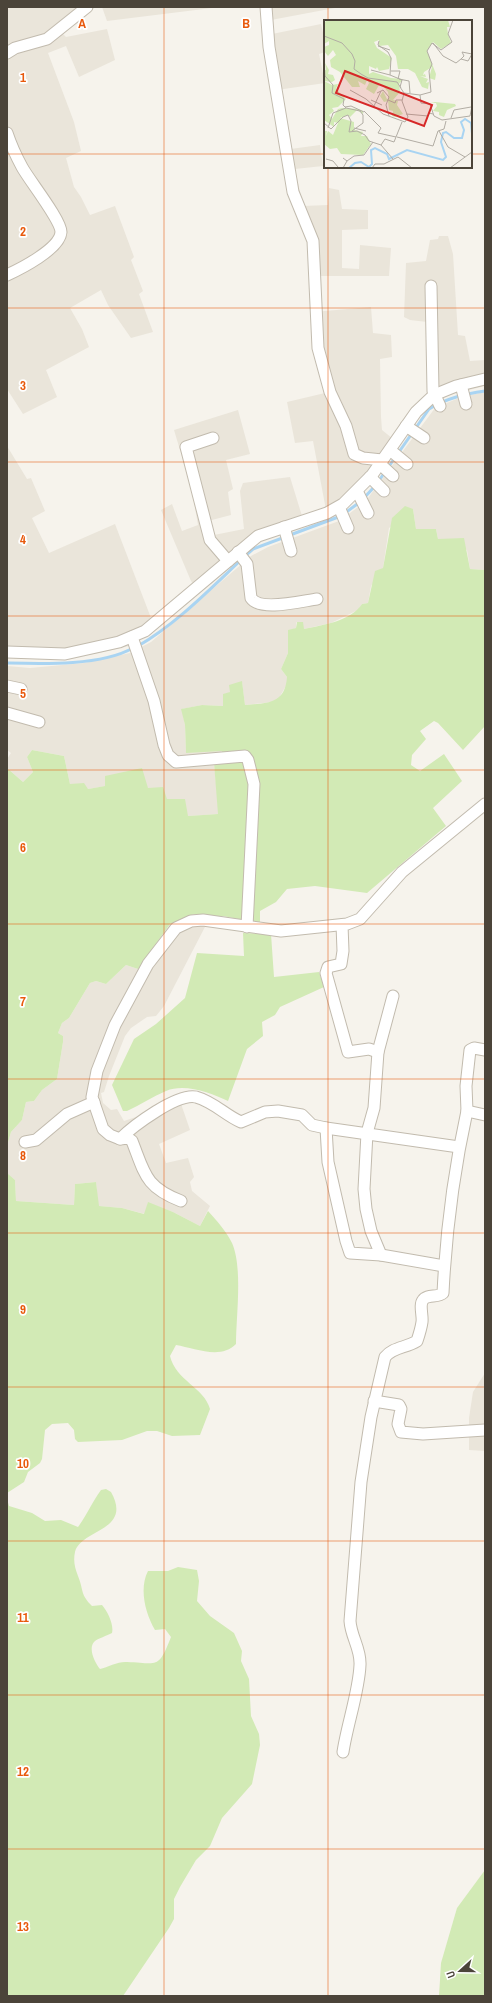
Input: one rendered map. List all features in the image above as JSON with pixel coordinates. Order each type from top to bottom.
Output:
[{"type":"street","points":[[7,53],[15,48],[47,39],[87,7]]},
{"type":"street","points":[[266,7],[269,47],[293,192],[313,241],[318,348],[321,360],[330,392],[346,426],[354,454],[386,469]]},
{"type":"street","points":[[7,133],[22,166],[52,213],[60,232],[59,238],[48,250],[29,265],[7,275]]},
{"type":"street","points":[[432,286],[434,395],[440,406]]},
{"type":"street","points":[[135,646],[145,631],[228,561],[243,558],[258,536],[288,540],[327,513],[344,518],[359,494],[378,485],[386,469],[398,457],[415,432],[416,412],[434,395],[464,396],[485,379]]},
{"type":"street","points":[[213,438],[186,447],[210,540],[228,561]]},
{"type":"street","points":[[359,494],[367,510]]},
{"type":"street","points":[[243,558],[251,598],[257,604],[264,606],[317,599]]},
{"type":"street","points":[[7,652],[66,654],[103,647],[135,646]]},
{"type":"street","points":[[135,646],[154,701],[164,745],[172,760],[176,762],[203,761],[238,755],[245,756],[248,760],[254,784],[247,927]]},
{"type":"street","points":[[7,686],[21,689]]},
{"type":"street","points":[[7,713],[39,722]]},
{"type":"street","points":[[181,1201],[170,1197],[154,1187],[146,1178],[132,1141],[128,1138],[120,1139],[110,1135],[103,1129],[92,1092],[97,1071],[115,1026],[148,964],[176,928],[191,921],[203,920],[281,931],[342,925],[360,919],[402,872],[485,804]]},
{"type":"street","points":[[342,925],[343,951],[341,964],[326,969],[348,1052],[370,1049],[378,1052]]},
{"type":"street","points":[[380,1255],[371,1231],[366,1209],[364,1189],[367,1133],[374,1108],[378,1052],[393,996]]},
{"type":"street","points":[[343,1752],[360,1665],[358,1648],[351,1630],[350,1620],[361,1482],[374,1401],[385,1357],[392,1350],[404,1348],[417,1341],[422,1324],[422,1301],[426,1298],[441,1295],[443,1293],[444,1266],[459,1147],[467,1111],[466,1086],[470,1050],[474,1048],[485,1050]]},
{"type":"street","points":[[120,1139],[128,1131],[175,1100],[194,1097],[213,1103],[242,1122],[265,1112],[278,1111],[302,1115],[312,1125],[326,1128],[459,1147]]},
{"type":"street","points":[[25,1142],[36,1140],[67,1114],[94,1102]]},
{"type":"street","points":[[467,1111],[485,1115]]},
{"type":"street","points":[[326,1128],[328,1162],[350,1253],[380,1255],[444,1266]]},
{"type":"street","points":[[374,1401],[399,1405],[401,1409],[398,1424],[401,1432],[423,1434],[485,1430]]},
{"type":"shaded area","points":[[7,7],[95,7],[63,34],[66,37],[107,29],[115,60],[79,77],[66,46],[48,53],[74,122],[81,151],[66,158],[74,187],[90,215],[115,206],[134,257],[131,260],[143,291],[139,294],[153,332],[131,338],[108,305],[101,290],[70,308],[82,329],[89,347],[46,370],[57,397],[23,414],[7,389]]},
{"type":"shaded area","points":[[102,7],[220,7],[107,21]]},
{"type":"shaded area","points":[[261,7],[340,7],[271,20],[272,34],[321,24],[324,37],[324,52],[319,54],[324,83],[270,91]]},
{"type":"shaded area","points":[[320,145],[323,166],[295,169],[303,206],[328,205],[329,188],[339,190],[342,209],[368,210],[368,229],[342,230],[342,268],[359,269],[360,245],[391,248],[389,276],[314,276],[313,247],[283,150]]},
{"type":"shaded area","points":[[439,236],[448,236],[453,254],[458,335],[465,336],[470,361],[485,360],[485,386],[441,397],[433,403],[427,389],[427,322],[410,320],[404,317],[406,263],[426,261],[430,240],[438,239]]},
{"type":"shaded area","points":[[371,307],[373,333],[391,335],[392,357],[380,359],[381,417],[382,430],[398,443],[346,507],[256,542],[199,592],[191,581],[161,510],[172,504],[182,531],[198,525],[192,490],[174,430],[238,410],[250,454],[226,460],[233,489],[228,492],[231,515],[208,521],[214,535],[244,529],[240,491],[243,483],[290,477],[302,516],[326,510],[313,441],[295,443],[287,402],[325,393],[313,312]]},
{"type":"shaded area","points":[[485,392],[485,570],[470,569],[467,550],[438,539],[436,529],[416,529],[413,509],[389,528],[383,568],[371,586],[368,603],[362,604],[358,610],[331,623],[304,629],[296,622],[296,628],[288,631],[288,653],[281,669],[287,677],[287,684],[279,698],[274,702],[245,705],[242,682],[230,692],[223,706],[202,705],[182,709],[185,725],[186,752],[222,750],[223,763],[214,763],[219,814],[188,816],[167,799],[148,788],[105,776],[106,786],[88,789],[70,784],[64,756],[32,750],[27,757],[33,772],[23,782],[7,768],[7,759],[11,753],[7,750],[7,666],[30,668],[84,663],[130,653],[151,642],[251,556],[268,547],[339,521],[365,502],[435,408],[461,397]]},
{"type":"shaded area","points":[[7,446],[27,479],[31,478],[45,511],[32,518],[49,553],[115,524],[151,618],[157,629],[129,646],[99,653],[61,659],[7,658]]},
{"type":"shaded area","points":[[194,914],[207,923],[164,1006],[156,1016],[147,1017],[131,1028],[125,1036],[104,1092],[101,1093],[103,1103],[111,1110],[117,1109],[124,1121],[139,1116],[162,1100],[178,1095],[190,1130],[159,1144],[166,1163],[188,1158],[194,1177],[190,1182],[192,1191],[210,1206],[200,1226],[173,1212],[148,1203],[145,1214],[122,1208],[98,1206],[96,1182],[75,1184],[74,1205],[16,1201],[15,1180],[7,1173],[7,1146],[11,1132],[22,1120],[26,1102],[34,1101],[42,1090],[57,1079],[63,1042],[63,1036],[58,1033],[62,1023],[69,1018],[90,983],[96,981],[106,984],[126,965],[138,969],[170,924]]},
{"type":"shaded area","points":[[485,1373],[485,1451],[469,1450],[469,1418],[473,1392]]},
{"type":"green space","points":[[405,506],[413,509],[416,529],[436,529],[438,539],[464,538],[470,569],[485,570],[485,726],[463,750],[438,723],[434,721],[420,731],[426,739],[412,755],[411,765],[420,771],[444,754],[462,781],[433,808],[446,826],[367,893],[315,886],[287,889],[276,902],[260,911],[260,923],[223,916],[207,923],[198,915],[194,914],[170,924],[138,969],[126,965],[106,984],[96,981],[90,983],[69,1018],[62,1023],[58,1033],[63,1036],[63,1042],[57,1079],[42,1090],[34,1101],[26,1102],[22,1120],[11,1132],[7,1146],[7,768],[23,782],[33,772],[27,757],[32,750],[64,756],[70,784],[84,783],[88,789],[105,786],[105,776],[142,768],[148,788],[163,787],[167,799],[185,799],[188,816],[218,814],[214,763],[223,763],[222,751],[186,753],[185,725],[181,709],[202,705],[223,706],[223,694],[230,692],[229,685],[242,681],[245,705],[267,703],[278,698],[283,693],[287,677],[281,669],[288,653],[288,630],[296,628],[297,622],[303,622],[304,629],[336,621],[351,615],[362,604],[368,603],[375,571],[383,568],[392,518]]},
{"type":"green space","points":[[243,933],[271,934],[274,977],[319,972],[324,987],[280,1007],[275,1015],[262,1022],[263,1036],[247,1049],[228,1101],[198,1090],[181,1088],[166,1091],[127,1111],[123,1111],[112,1085],[134,1039],[156,1024],[185,998],[197,953],[244,956]]},
{"type":"green space","points":[[7,1173],[15,1180],[16,1201],[74,1205],[75,1184],[96,1182],[99,1206],[122,1208],[144,1214],[148,1202],[173,1212],[200,1226],[208,1211],[224,1230],[232,1243],[237,1265],[238,1292],[236,1344],[230,1349],[215,1352],[207,1352],[176,1345],[170,1356],[173,1365],[178,1372],[207,1401],[210,1409],[200,1435],[172,1436],[157,1431],[147,1431],[122,1440],[78,1442],[75,1439],[74,1430],[68,1423],[52,1424],[45,1430],[42,1459],[40,1463],[28,1472],[24,1482],[7,1493]]},
{"type":"green space","points":[[106,1489],[111,1492],[116,1505],[116,1515],[104,1528],[86,1538],[79,1544],[74,1558],[76,1570],[86,1598],[92,1606],[102,1605],[112,1626],[112,1633],[100,1638],[92,1645],[92,1652],[96,1663],[100,1669],[121,1662],[151,1663],[160,1660],[171,1637],[165,1629],[155,1630],[151,1623],[144,1600],[145,1578],[148,1571],[168,1571],[178,1567],[197,1570],[199,1581],[197,1601],[210,1616],[234,1633],[242,1651],[241,1661],[249,1679],[251,1716],[259,1734],[260,1745],[252,1784],[222,1818],[210,1846],[196,1860],[174,1899],[174,1919],[123,1996],[7,1996],[7,1499],[9,1506],[32,1513],[45,1521],[61,1520],[78,1527],[101,1490]]},
{"type":"green space","points":[[485,1870],[485,1996],[439,1996],[441,1963],[457,1908]]},
{"type":"waterway","points":[[378,482],[429,409],[456,397],[485,391]]},
{"type":"waterway","points":[[364,498],[375,486]]},
{"type":"waterway","points":[[345,513],[360,502]]},
{"type":"waterway","points":[[290,535],[341,516]]},
{"type":"waterway","points":[[245,556],[253,549],[285,537]]},
{"type":"waterway","points":[[138,646],[166,628],[241,560]]},
{"type":"waterway","points":[[7,663],[37,664],[89,661],[120,654],[133,648]]}]
